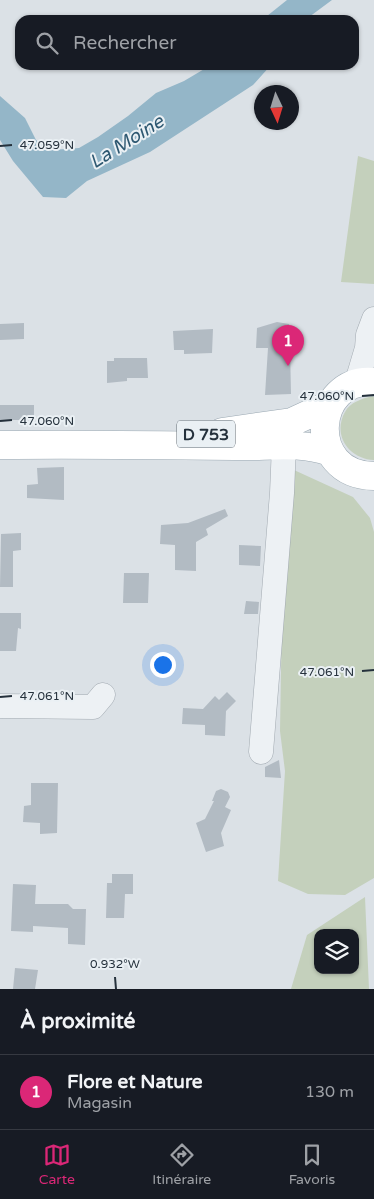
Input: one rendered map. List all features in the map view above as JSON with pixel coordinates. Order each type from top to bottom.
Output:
[{"type":"main road","points":[[368,371],[341,393],[331,404],[326,415],[324,428],[325,440],[330,452],[339,464],[351,472],[371,480]]},
{"type":"main road","name":"D 753","points":[[119,444],[242,430],[292,422],[331,404]]},
{"type":"main road","name":"D 753","points":[[0,445],[119,444],[252,447],[284,445],[316,447],[330,452]]},
{"type":"street","points":[[368,371],[368,335],[374,319]]},
{"type":"street","points":[[261,752],[282,493],[284,445]]},
{"type":"street","points":[[0,706],[93,707],[103,695]]},
{"type":"green space","points":[[358,156],[374,161],[374,284],[341,282]]},
{"type":"green space","points":[[374,396],[374,460],[365,459],[350,450],[342,437],[341,429],[341,421],[347,409],[357,401]]},
{"type":"green space","points":[[294,470],[353,497],[370,518],[374,532],[374,878],[345,895],[308,894],[278,881],[285,771],[280,731],[283,548]]},
{"type":"green space","points":[[365,897],[369,989],[291,989],[307,935],[314,930],[314,974],[359,974],[359,929],[316,929]]},
{"type":"water","points":[[287,0],[332,0],[312,15],[268,15]]},
{"type":"water","name":"La Moine","points":[[203,70],[266,70],[253,85],[150,152],[87,181],[66,198],[43,197],[13,161],[0,140],[0,96],[25,118],[36,140],[52,150],[79,148],[128,116],[156,93],[184,81]]},
{"type":"building","points":[[277,322],[289,324],[292,332],[294,347],[290,347],[291,394],[265,395],[268,348],[256,348],[257,328]]},
{"type":"building","points":[[24,323],[24,339],[0,340],[0,324]]},
{"type":"building","points":[[213,329],[212,353],[184,354],[184,350],[174,350],[173,331]]},
{"type":"building","points":[[114,358],[147,358],[148,378],[127,378],[127,381],[107,383],[107,361],[114,361]]},
{"type":"building","points":[[0,405],[34,405],[34,420],[0,420]]},
{"type":"building","points":[[64,467],[64,500],[27,498],[27,485],[38,484],[37,468]]},
{"type":"building","points":[[225,509],[228,516],[206,529],[208,535],[196,542],[196,571],[175,570],[175,545],[160,544],[161,525],[188,523]]},
{"type":"building","points":[[21,533],[21,550],[13,551],[13,587],[0,587],[1,534]]},
{"type":"building","points":[[239,545],[261,546],[260,566],[239,565]]},
{"type":"building","points":[[124,573],[149,573],[148,603],[123,603]]},
{"type":"building","points":[[246,601],[259,602],[258,614],[244,614]]},
{"type":"building","points":[[0,613],[21,613],[21,629],[18,628],[16,651],[0,651]]},
{"type":"building","points":[[227,692],[236,701],[226,711],[225,736],[205,735],[205,725],[182,724],[183,708],[203,709],[215,696],[219,700]]},
{"type":"building","points":[[279,760],[281,778],[265,777],[265,767]]},
{"type":"building","points":[[31,783],[58,783],[57,833],[40,834],[40,823],[23,822],[24,806],[31,805]]},
{"type":"building","points":[[221,789],[228,792],[230,797],[225,807],[231,810],[221,833],[224,846],[206,852],[196,823],[205,819],[214,801],[212,801],[216,791]]},
{"type":"building","points":[[112,874],[133,874],[133,894],[125,894],[124,918],[106,918],[107,883],[112,883]]},
{"type":"building","points":[[13,884],[36,885],[35,904],[68,904],[73,909],[86,909],[85,945],[68,944],[68,928],[33,926],[33,932],[11,931]]},
{"type":"building","points":[[15,968],[38,970],[35,989],[13,989]]},
{"type":"place","name":"Flore et Nature","points":[[288,366]]}]
